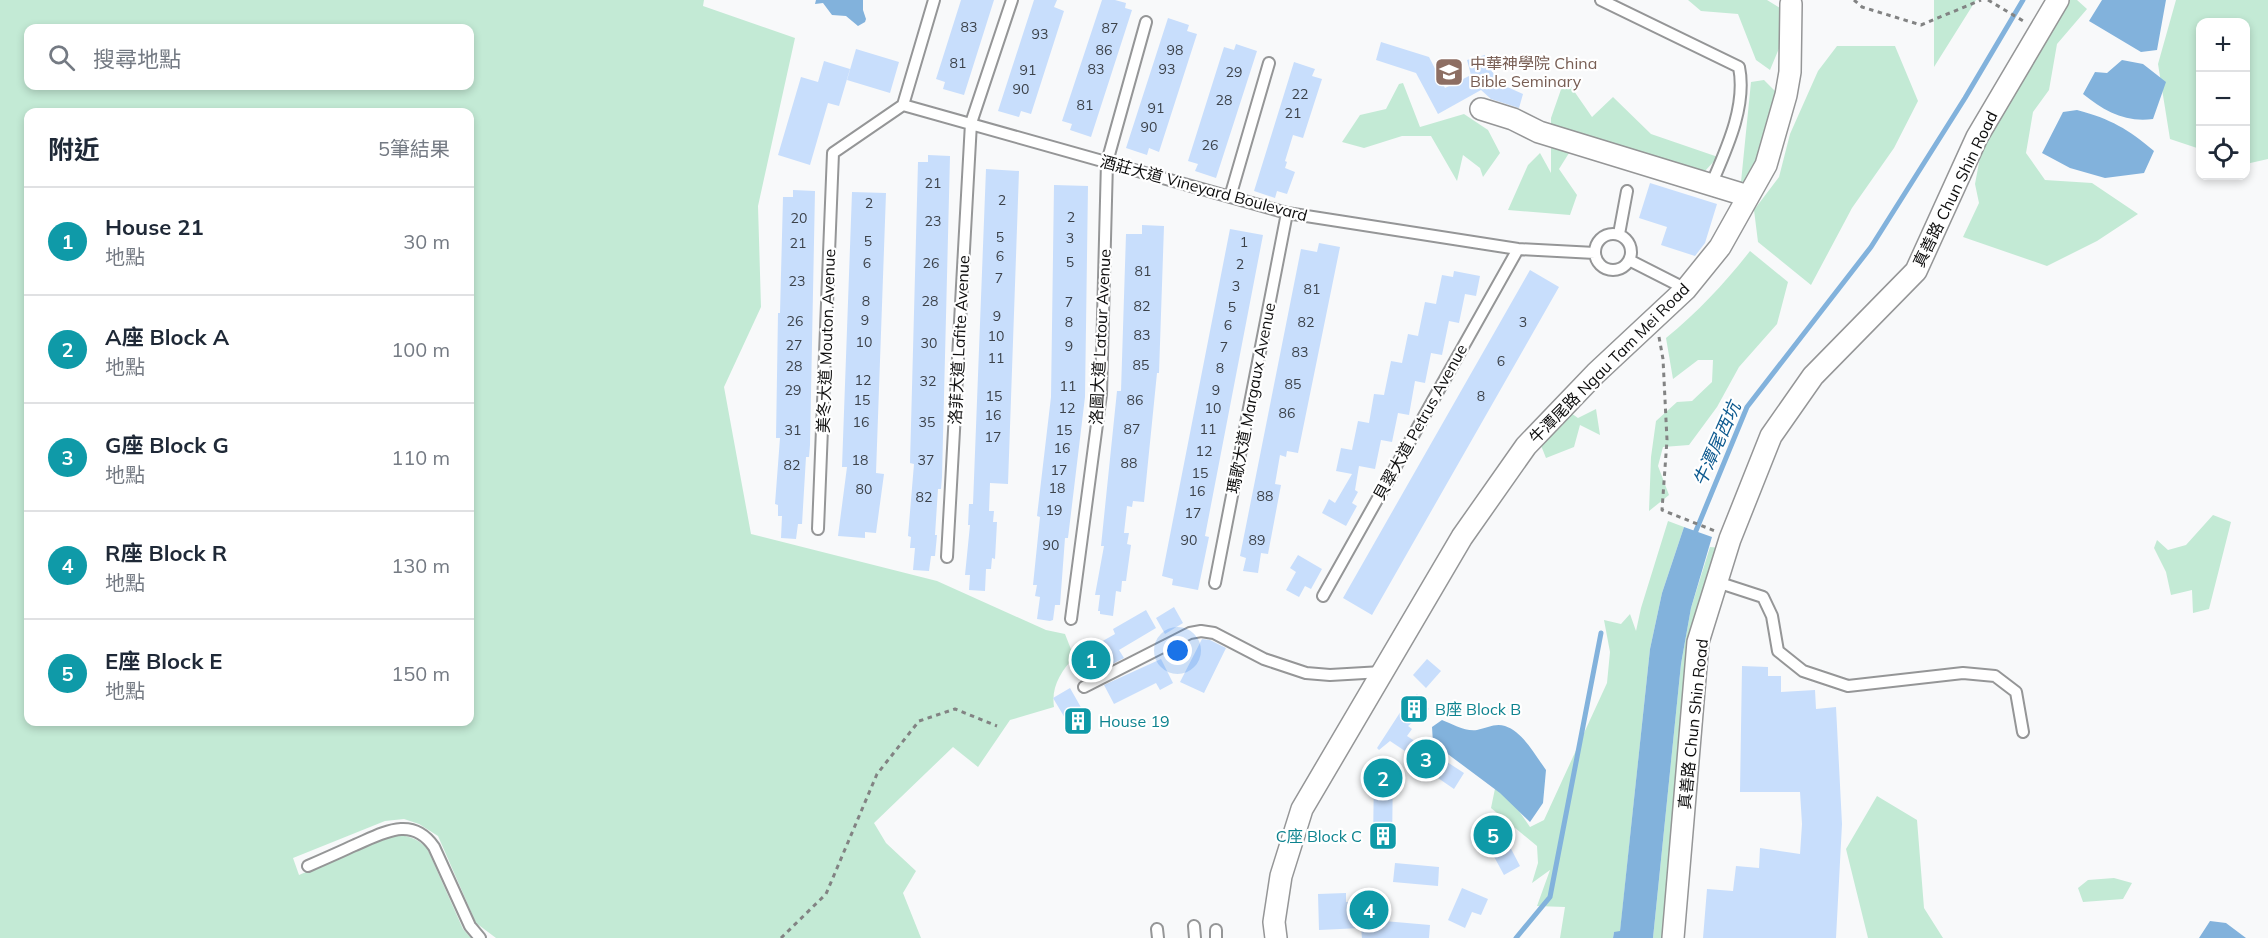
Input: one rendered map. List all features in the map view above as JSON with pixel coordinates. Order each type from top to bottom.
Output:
[{"type":"street","name":"真善路 Chun Shin Road","points":[[1673,938],[1698,642],[1730,537],[1771,436],[1813,376],[1916,271],[1977,137],[2058,0]]},
{"type":"street","name":"牛潭尾路 Ngau Tam Mei Road","points":[[1276,938],[1274,922],[1281,876],[1286,853],[1302,809],[1462,537],[1526,446],[1596,373],[1686,289],[1720,247],[1766,165],[1786,95],[1790,72],[1791,1]]},
{"type":"street","points":[[1481,109],[1513,119],[1539,132],[1748,196]]},
{"type":"lane","points":[[903,105],[934,0]]},
{"type":"lane","name":"洛菲大道 Lafite Avenue","points":[[947,558],[971,123],[1012,0]]},
{"type":"lane","points":[[1601,0],[1739,67],[1741,77],[1738,108],[1726,150],[1711,185]]},
{"type":"lane","name":"洛圖大道 Latour Avenue","points":[[1071,619],[1101,394],[1107,162],[1146,22]]},
{"type":"lane","points":[[1230,197],[1269,63]]},
{"type":"lane","name":"酒莊大道 Vineyard Boulevard","points":[[903,105],[1287,213],[1518,249],[1595,253]]},
{"type":"lane","name":"美冬大道 Mouton Avenue","points":[[818,529],[833,153],[903,105]]},
{"type":"lane","points":[[1619,234],[1627,191]]},
{"type":"lane","name":"瑪歌大道 Margaux Avenue","points":[[1215,583],[1287,213]]},
{"type":"lane","points":[[1606,234],[1619,234],[1629,242],[1631,248],[1629,261],[1621,268],[1609,270],[1600,264],[1595,253],[1597,243],[1606,234]]},
{"type":"lane","name":"貝翠大道 Petrus Avenue","points":[[1323,596],[1518,249]]},
{"type":"lane","points":[[1629,261],[1686,289]]},
{"type":"lane","points":[[1717,582],[1763,597],[1772,616],[1778,651],[1803,671],[1848,686],[1963,674],[1995,676],[2016,692],[2023,732]]},
{"type":"lane","points":[[1084,687],[1190,633],[1201,631],[1214,633],[1264,659],[1306,673],[1330,675],[1382,672]]},
{"type":"lane","points":[[308,866],[384,832],[399,829],[414,830],[426,836],[434,847],[470,926],[480,938]]},
{"type":"lane","points":[[1194,926],[1195,938]]},
{"type":"path","points":[[1854,0],[1862,7],[1921,25],[1981,0]]},
{"type":"path","points":[[1988,0],[2027,23]]},
{"type":"path","points":[[1651,321],[1658,331],[1663,359],[1668,440],[1662,510],[1730,537]]},
{"type":"path","points":[[782,938],[826,894],[876,774],[919,721],[955,709],[998,726]]},
{"type":"green space","points":[[0,0],[704,0],[703,6],[795,38],[758,206],[761,307],[724,387],[751,534],[937,581],[1046,630],[1065,634],[1074,657],[1058,680],[1054,692],[1054,707],[1010,720],[978,767],[953,747],[874,823],[886,843],[916,871],[903,893],[921,938],[496,938],[476,923],[438,836],[419,824],[404,819],[385,821],[293,858],[299,875],[391,835],[402,835],[419,841],[427,848],[463,929],[471,938],[0,938]]},
{"type":"green space","points":[[1688,0],[1767,0],[1780,8],[1785,34],[1770,70],[1756,60],[1738,14],[1701,11]]},
{"type":"green space","points":[[1934,0],[1976,0],[1934,67]]},
{"type":"green space","points":[[2065,0],[2077,0],[2087,9],[2057,44],[2049,90],[2033,112],[2026,153],[2045,180],[2092,183],[2138,214],[2097,241],[2047,266],[1963,237],[1979,203],[1975,184],[1981,152],[2006,103]]},
{"type":"green space","points":[[2176,0],[2268,0],[2268,159],[2250,163],[2250,18],[2196,18],[2196,148],[2170,139],[2158,64]]},
{"type":"green space","points":[[1837,46],[1895,46],[1918,101],[1894,148],[1852,208],[1811,285],[1758,242],[1754,210],[1779,177],[1790,134],[1818,71]]},
{"type":"green space","points":[[1565,78],[1592,117],[1613,97],[1651,134],[1718,157],[1691,186],[1625,148],[1569,153],[1559,169],[1577,195],[1570,215],[1508,210],[1528,165],[1540,153],[1551,173],[1551,118]]},
{"type":"green space","points":[[1764,80],[1777,93],[1753,179],[1741,182],[1751,82]]},
{"type":"green space","points":[[1403,83],[1420,127],[1464,114],[1488,130],[1500,153],[1483,177],[1480,168],[1463,155],[1457,181],[1431,136],[1402,136],[1364,148],[1342,142],[1360,115],[1386,109],[1399,84]]},
{"type":"green space","points":[[1750,251],[1788,282],[1777,324],[1739,367],[1717,407],[1689,445],[1663,447],[1658,466],[1669,495],[1649,511],[1651,457],[1656,421],[1677,402],[1692,401],[1712,382],[1713,360],[1698,360],[1673,379],[1666,338],[1711,297]]},
{"type":"green space","points":[[1596,409],[1600,435],[1580,425],[1574,447],[1546,458],[1540,443],[1568,411],[1578,418]]},
{"type":"green space","points":[[2213,515],[2231,522],[2209,609],[2193,613],[2192,590],[2171,595],[2166,572],[2154,548],[2157,540],[2168,550],[2186,545]]},
{"type":"green space","points":[[1668,521],[1684,527],[1662,593],[1650,649],[1620,932],[1614,932],[1613,938],[1560,938],[1565,907],[1537,906],[1550,870],[1532,883],[1538,863],[1537,846],[1491,808],[1497,779],[1530,827],[1544,820],[1607,683],[1610,652],[1604,620],[1621,624],[1630,614],[1636,631]]},
{"type":"green space","points":[[1710,547],[1722,548],[1711,585],[1667,938],[1653,938],[1681,664],[1691,608]]},
{"type":"green space","points":[[1877,796],[1917,820],[1924,908],[1943,938],[1868,938],[1846,849]]},
{"type":"green space","points":[[2114,878],[2132,883],[2123,899],[2083,902],[2078,888],[2088,880]]},
{"type":"water","points":[[816,0],[863,0],[865,22],[858,26],[846,16],[832,15],[823,3],[815,4]]},
{"type":"water","points":[[2102,0],[2166,0],[2157,50],[2141,52],[2089,21]]},
{"type":"water","points":[[2122,60],[2143,64],[2166,82],[2153,119],[2134,119],[2116,114],[2099,106],[2083,94],[2095,72],[2107,73]]},
{"type":"water","points":[[2077,110],[2100,117],[2118,126],[2154,151],[2144,173],[2105,178],[2070,168],[2042,153],[2063,112]]},
{"type":"water","points":[[1684,527],[1712,537],[1691,608],[1681,664],[1653,938],[1613,938],[1614,932],[1620,931],[1650,649],[1662,593]]},
{"type":"water","points":[[1442,720],[1468,730],[1501,725],[1511,729],[1523,739],[1546,770],[1543,803],[1530,822],[1500,793],[1433,743],[1432,727]]},
{"type":"water","points":[[2210,921],[2226,923],[2246,938],[2199,938]]},
{"type":"building","points":[[961,0],[994,0],[964,95],[943,89],[945,82],[936,79]]},
{"type":"building","points":[[1034,0],[1057,0],[1054,7],[1064,11],[1031,114],[1021,111],[1019,117],[998,111]]},
{"type":"building","points":[[1102,0],[1126,3],[1125,8],[1132,10],[1091,137],[1070,130],[1072,124],[1062,121]]},
{"type":"building","points":[[1168,18],[1189,25],[1187,31],[1197,34],[1159,152],[1149,148],[1147,155],[1126,148]]},
{"type":"building","points":[[1381,42],[1429,57],[1445,88],[1471,75],[1467,60],[1485,55],[1487,64],[1498,80],[1505,86],[1523,94],[1519,108],[1491,99],[1481,90],[1438,114],[1416,73],[1376,60]]},
{"type":"building","points":[[1236,44],[1257,51],[1216,178],[1195,171],[1198,164],[1188,161],[1224,47],[1234,50]]},
{"type":"building","points":[[856,49],[899,62],[890,93],[847,80]]},
{"type":"building","points":[[824,61],[850,69],[839,106],[828,103],[810,165],[778,155],[801,77],[818,82]]},
{"type":"building","points":[[1294,62],[1315,69],[1312,76],[1322,79],[1303,138],[1293,135],[1285,161],[1287,162],[1285,168],[1295,172],[1287,194],[1277,191],[1275,198],[1254,191]]},
{"type":"building","points":[[928,155],[950,156],[942,477],[941,489],[938,489],[935,556],[931,556],[929,571],[913,570],[915,548],[910,548],[911,537],[908,536],[914,464],[910,463],[918,162],[928,162]]},
{"type":"building","points":[[986,169],[1019,171],[1008,484],[990,483],[989,511],[994,511],[993,522],[997,522],[995,559],[992,558],[991,569],[986,569],[985,591],[969,590],[970,575],[965,575],[970,525],[968,525],[969,504],[973,504]]},
{"type":"building","points":[[1650,183],[1717,204],[1705,243],[1695,256],[1661,245],[1667,227],[1639,218]]},
{"type":"building","points":[[1054,185],[1088,186],[1085,397],[1068,538],[1065,538],[1060,605],[1055,605],[1053,620],[1050,621],[1037,619],[1040,597],[1035,596],[1037,585],[1033,585],[1040,517],[1037,516],[1051,397]]},
{"type":"building","points":[[793,190],[815,191],[810,445],[809,457],[806,457],[802,524],[798,524],[796,539],[781,538],[782,516],[778,516],[778,505],[775,504],[780,438],[776,438],[783,197],[793,197]]},
{"type":"building","points":[[852,192],[886,193],[876,473],[884,474],[876,533],[865,532],[865,538],[838,536],[847,467],[842,467]]},
{"type":"building","points":[[1142,225],[1164,226],[1159,373],[1157,373],[1144,502],[1133,501],[1132,507],[1127,506],[1124,533],[1129,533],[1127,544],[1131,545],[1126,581],[1122,581],[1121,592],[1116,591],[1113,616],[1100,614],[1098,611],[1100,595],[1095,595],[1104,546],[1101,546],[1117,391],[1121,391],[1126,234],[1142,234]]},
{"type":"building","points":[[1230,229],[1263,235],[1205,536],[1209,537],[1198,590],[1172,585],[1173,579],[1162,576]]},
{"type":"building","points":[[1319,243],[1340,247],[1298,453],[1287,451],[1286,457],[1280,455],[1275,484],[1281,485],[1268,554],[1261,553],[1258,573],[1243,571],[1246,558],[1240,556],[1301,249],[1317,252]]},
{"type":"building","points":[[1530,270],[1559,287],[1372,615],[1343,598]]},
{"type":"building","points":[[1454,271],[1480,276],[1476,296],[1465,294],[1459,323],[1449,321],[1442,355],[1431,353],[1425,383],[1415,381],[1409,415],[1398,413],[1392,442],[1381,440],[1375,469],[1359,466],[1355,490],[1358,492],[1352,503],[1357,506],[1346,526],[1322,513],[1329,499],[1335,503],[1352,474],[1336,471],[1341,448],[1352,450],[1358,421],[1369,423],[1374,394],[1384,395],[1391,361],[1402,363],[1408,334],[1418,336],[1425,302],[1436,304],[1442,275],[1453,277]]},
{"type":"building","points":[[1298,555],[1322,569],[1311,589],[1305,586],[1299,597],[1286,590],[1296,572],[1290,568]]},
{"type":"building","points":[[1174,607],[1183,623],[1165,634],[1156,618]]},
{"type":"building","points":[[1146,610],[1156,628],[1119,650],[1124,658],[1097,672],[1096,670],[1088,674],[1078,655],[1115,634],[1113,629]]},
{"type":"building","points":[[1202,639],[1210,640],[1226,648],[1204,693],[1180,682]]},
{"type":"building","points":[[1161,659],[1173,683],[1160,690],[1156,683],[1114,704],[1104,685]]},
{"type":"building","points":[[1427,659],[1441,671],[1426,688],[1413,675]]},
{"type":"building","points":[[1742,666],[1768,667],[1768,676],[1781,676],[1781,692],[1815,690],[1816,709],[1836,707],[1842,824],[1836,938],[1703,938],[1707,889],[1733,891],[1736,866],[1759,868],[1760,848],[1800,854],[1802,824],[1800,792],[1740,792]]},
{"type":"building","points":[[1070,688],[1091,725],[1075,735],[1053,698]]},
{"type":"building","points":[[1417,694],[1429,709],[1408,726],[1412,729],[1407,736],[1464,773],[1454,789],[1422,767],[1429,767],[1390,741],[1379,750],[1377,748],[1401,711],[1400,709]]},
{"type":"building","points":[[1374,767],[1393,767],[1392,847],[1373,847]]},
{"type":"building","points":[[1496,820],[1520,866],[1504,875],[1479,829]]},
{"type":"building","points":[[1395,863],[1439,867],[1438,886],[1393,882]]},
{"type":"building","points":[[1462,888],[1488,899],[1481,915],[1472,912],[1465,928],[1448,920]]},
{"type":"building","points":[[1346,893],[1346,902],[1383,900],[1384,921],[1430,925],[1429,938],[1362,938],[1361,928],[1319,930],[1318,894]]},
{"type":"waterway","name":"牛潭尾西坑","points":[[1693,538],[1747,407],[1871,247],[1965,98],[2023,0]]},
{"type":"waterway","points":[[1516,938],[1550,897],[1601,633]]},
{"type":"place","name":"中華神學院 China Bible Seminary","points":[[1449,72]]},
{"type":"place","name":"House 21","points":[[1091,660]]},
{"type":"place","name":"B座 Block B","points":[[1414,709]]},
{"type":"place","name":"House 19","points":[[1078,721]]},
{"type":"place","name":"G座 Block G","points":[[1426,759]]},
{"type":"place","name":"A座 Block A","points":[[1383,778]]},
{"type":"place","name":"E座 Block E","points":[[1493,835]]},
{"type":"place","name":"C座 Block C","points":[[1383,836]]},
{"type":"place","name":"R座 Block R","points":[[1369,910]]}]
